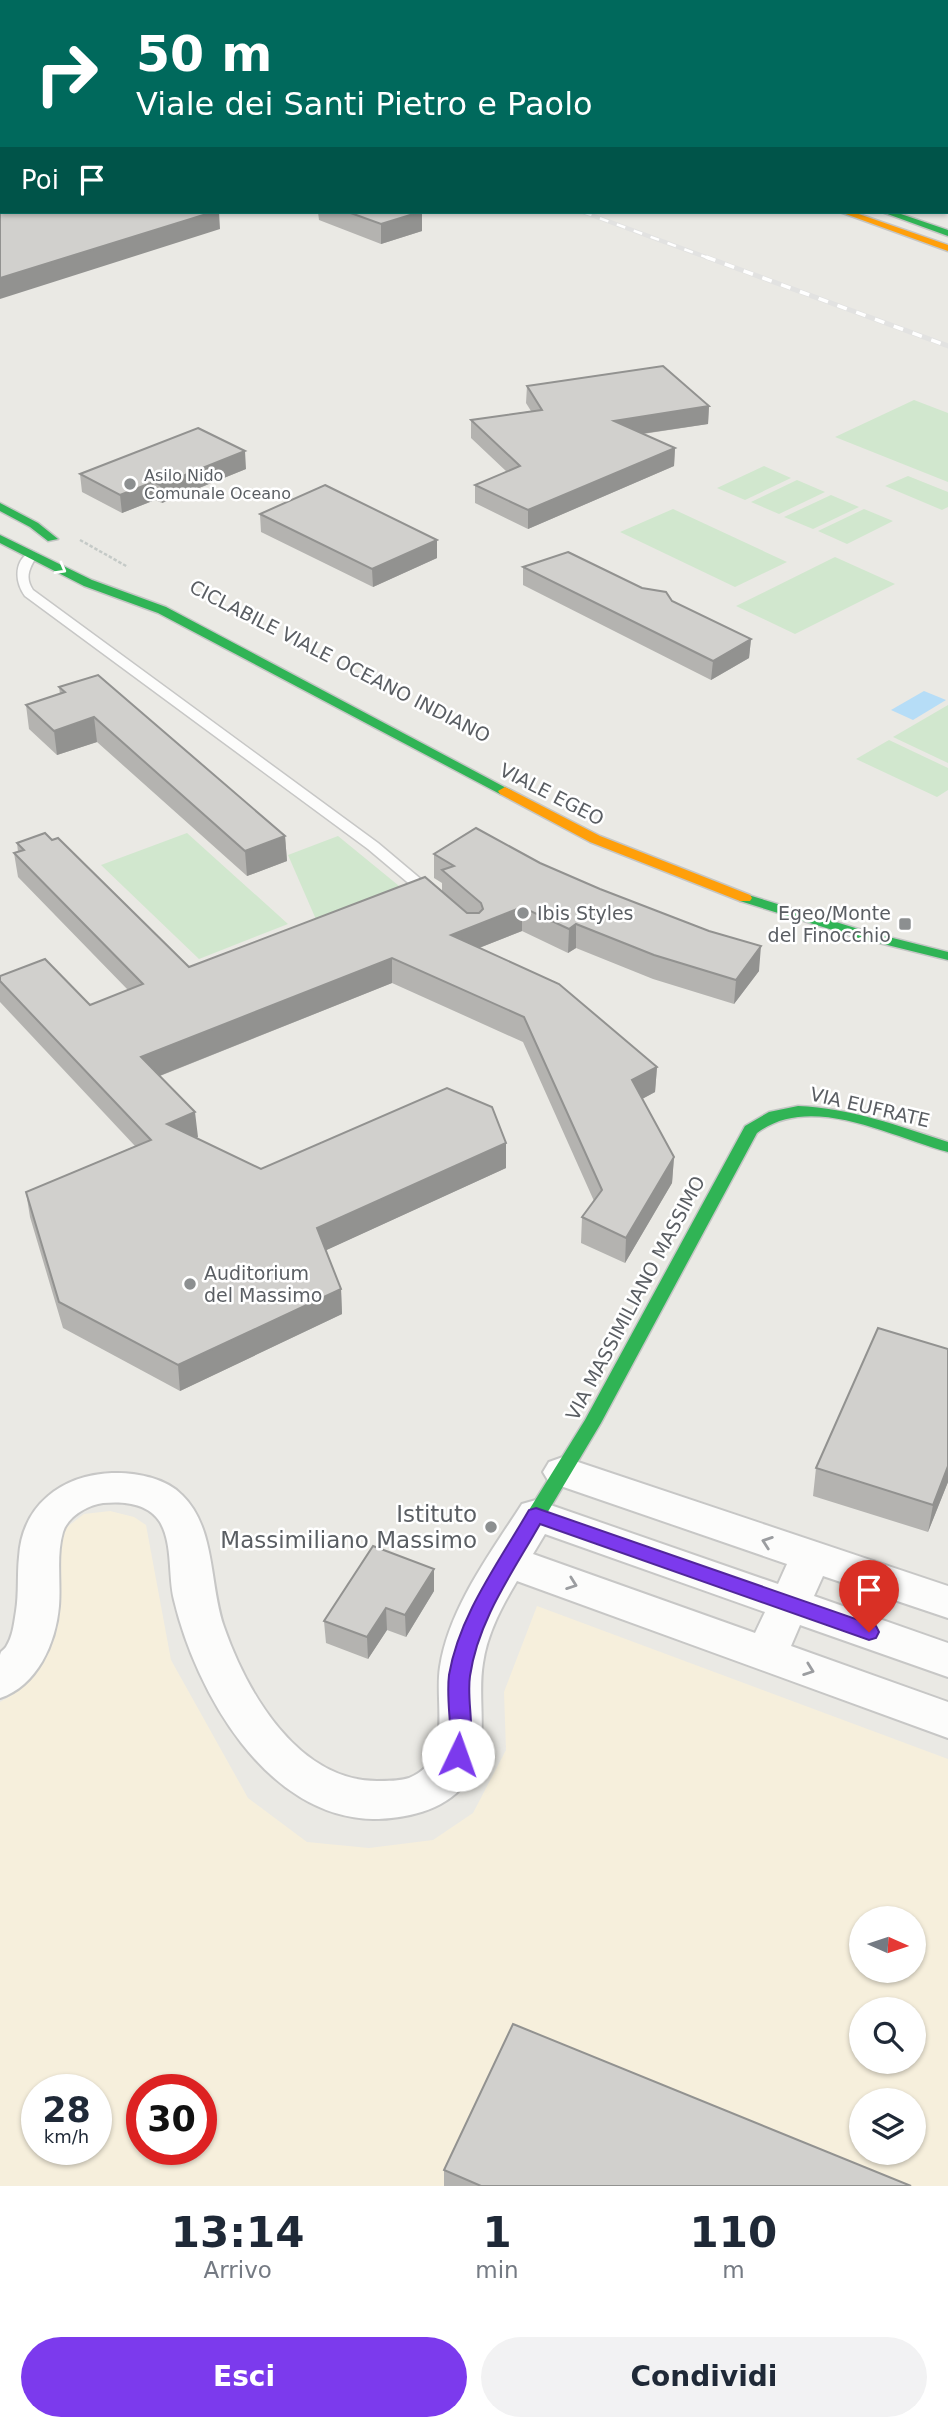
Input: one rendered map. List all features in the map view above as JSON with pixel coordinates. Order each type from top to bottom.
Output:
[{"type":"main road","points":[[851,214],[948,248]]},
{"type":"main road","points":[[893,214],[948,233]]},
{"type":"main road","points":[[0,506],[64,541]]},
{"type":"main road","points":[[0,518],[64,541]]},
{"type":"main road","name":"VIALE EGEO","points":[[0,537],[88,583],[162,610],[595,839],[748,899],[860,934],[948,956]]},
{"type":"main road","name":"VIALE EGEO","points":[[133,576],[162,610]]},
{"type":"main road","name":"VIA EUFRATE","points":[[782,1113],[822,1114],[948,1147]]},
{"type":"main road","name":"VIA MASSIMILIANO MASSIMO","points":[[536,1515],[563,1472],[738,1151],[751,1130],[782,1113]]},
{"type":"street","points":[[563,1472],[948,1602]]},
{"type":"street","points":[[0,1681],[14,1668],[29,1644],[33,1613],[30,1539],[42,1522],[68,1499],[91,1491],[116,1487],[151,1494],[168,1503],[182,1524],[188,1573],[206,1638],[242,1706],[271,1748],[295,1774],[324,1791],[361,1799],[400,1799],[422,1792],[439,1782],[458,1755],[462,1660],[475,1621],[536,1515],[948,1660]]},
{"type":"street","points":[[766,1654],[811,1557]]},
{"type":"street","points":[[508,1561],[948,1720]]},
{"type":"lane","points":[[32,554],[21,574],[22,584],[29,593],[373,846],[444,906]]},
{"type":"path","points":[[64,541],[133,576]]},
{"type":"shaded area","points":[[110,1511],[134,1517],[146,1525],[171,1660],[248,1798],[307,1842],[369,1848],[433,1840],[473,1813],[506,1750],[504,1692],[537,1606],[948,1759],[948,2186],[0,2186],[0,1702],[14,1694],[46,1658],[56,1623],[55,1550],[63,1530],[84,1514]]},
{"type":"green space","points":[[914,400],[948,413],[948,482],[835,437]]},
{"type":"green space","points":[[764,466],[791,478],[745,500],[717,488]]},
{"type":"green space","points":[[908,476],[948,492],[948,507],[942,510],[885,486]]},
{"type":"green space","points":[[797,480],[825,492],[779,514],[751,502]]},
{"type":"green space","points":[[831,495],[859,507],[813,529],[784,517]]},
{"type":"green space","points":[[673,509],[787,562],[735,587],[620,532]]},
{"type":"green space","points":[[864,509],[893,521],[847,544],[818,531]]},
{"type":"green space","points":[[835,557],[895,584],[795,634],[736,606]]},
{"type":"green space","points":[[948,705],[948,763],[893,737]]},
{"type":"green space","points":[[889,740],[948,768],[948,790],[937,797],[856,759]]},
{"type":"green space","points":[[187,833],[288,924],[199,959],[101,865]]},
{"type":"green space","points":[[338,836],[404,890],[318,924],[288,855]]},
{"type":"water","points":[[924,691],[946,700],[913,720],[891,710]]},
{"type":"building","points":[[0,214],[207,214],[0,278]]},
{"type":"building","points":[[354,214],[414,214],[381,224]]},
{"type":"building","points":[[663,366],[709,406],[614,421],[675,448],[528,510],[475,485],[520,466],[471,420],[542,410],[527,386]]},
{"type":"building","points":[[198,428],[245,451],[160,485],[153,482],[120,495],[80,474]]},
{"type":"building","points":[[325,485],[437,540],[372,569],[260,514]]},
{"type":"building","points":[[568,552],[642,588],[666,592],[672,601],[751,639],[713,661],[523,567]]},
{"type":"building","points":[[98,675],[285,836],[245,851],[94,717],[54,731],[26,705],[65,692],[59,687]]},
{"type":"building","points":[[476,828],[540,863],[600,889],[709,931],[761,946],[736,980],[654,955],[576,924],[569,929],[522,907],[451,935],[559,984],[657,1067],[632,1080],[674,1157],[626,1238],[582,1217],[602,1190],[524,1017],[392,958],[141,1057],[195,1112],[167,1124],[261,1169],[447,1088],[492,1107],[506,1143],[317,1228],[341,1289],[178,1365],[59,1302],[26,1192],[151,1140],[0,981],[0,976],[45,959],[90,1005],[143,984],[14,853],[24,850],[17,843],[45,833],[52,840],[58,838],[189,967],[425,877],[467,913],[479,913],[483,909],[481,903],[442,870],[454,866],[434,854]]},
{"type":"building","points":[[878,1328],[948,1349],[948,1466],[933,1505],[816,1468]]},
{"type":"building","points":[[373,1546],[434,1569],[405,1615],[386,1608],[367,1637],[324,1621]]},
{"type":"building","points":[[513,2024],[849,2161],[849,2165],[859,2165],[911,2186],[481,2186],[444,2170]]},
{"type":"railway","points":[[588,214],[711,259]]},
{"type":"railway","points":[[706,257],[948,346]]},
{"type":"traffic: fast","points":[[893,214],[948,233]]},
{"type":"traffic: fast","points":[[0,506],[34,525],[52,539]]},
{"type":"traffic: fast","points":[[0,538],[88,583],[162,610],[505,791]]},
{"type":"traffic: fast","points":[[745,898],[860,934],[948,956]]},
{"type":"traffic: fast","points":[[536,1515],[592,1423],[751,1130],[779,1114],[819,1112],[864,1120],[948,1147]]},
{"type":"traffic: slow","points":[[851,214],[948,248]]},
{"type":"traffic: slow","points":[[505,791],[595,839],[745,898]]},
{"type":"place","name":"Asilo Nido Comunale Oceano","points":[[130,484]]},
{"type":"place","name":"Ibis Styles","points":[[523,913]]},
{"type":"place","name":"Egeo/Monte del Finocchio","points":[[905,924]]},
{"type":"place","name":"Auditorium del Massimo","points":[[190,1284]]},
{"type":"place","name":"Istituto Massimiliano Massimo","points":[[491,1527]]},
{"type":"route","points":[[458,1755],[459,1678],[466,1643],[485,1602],[536,1515],[869,1632]]}]
